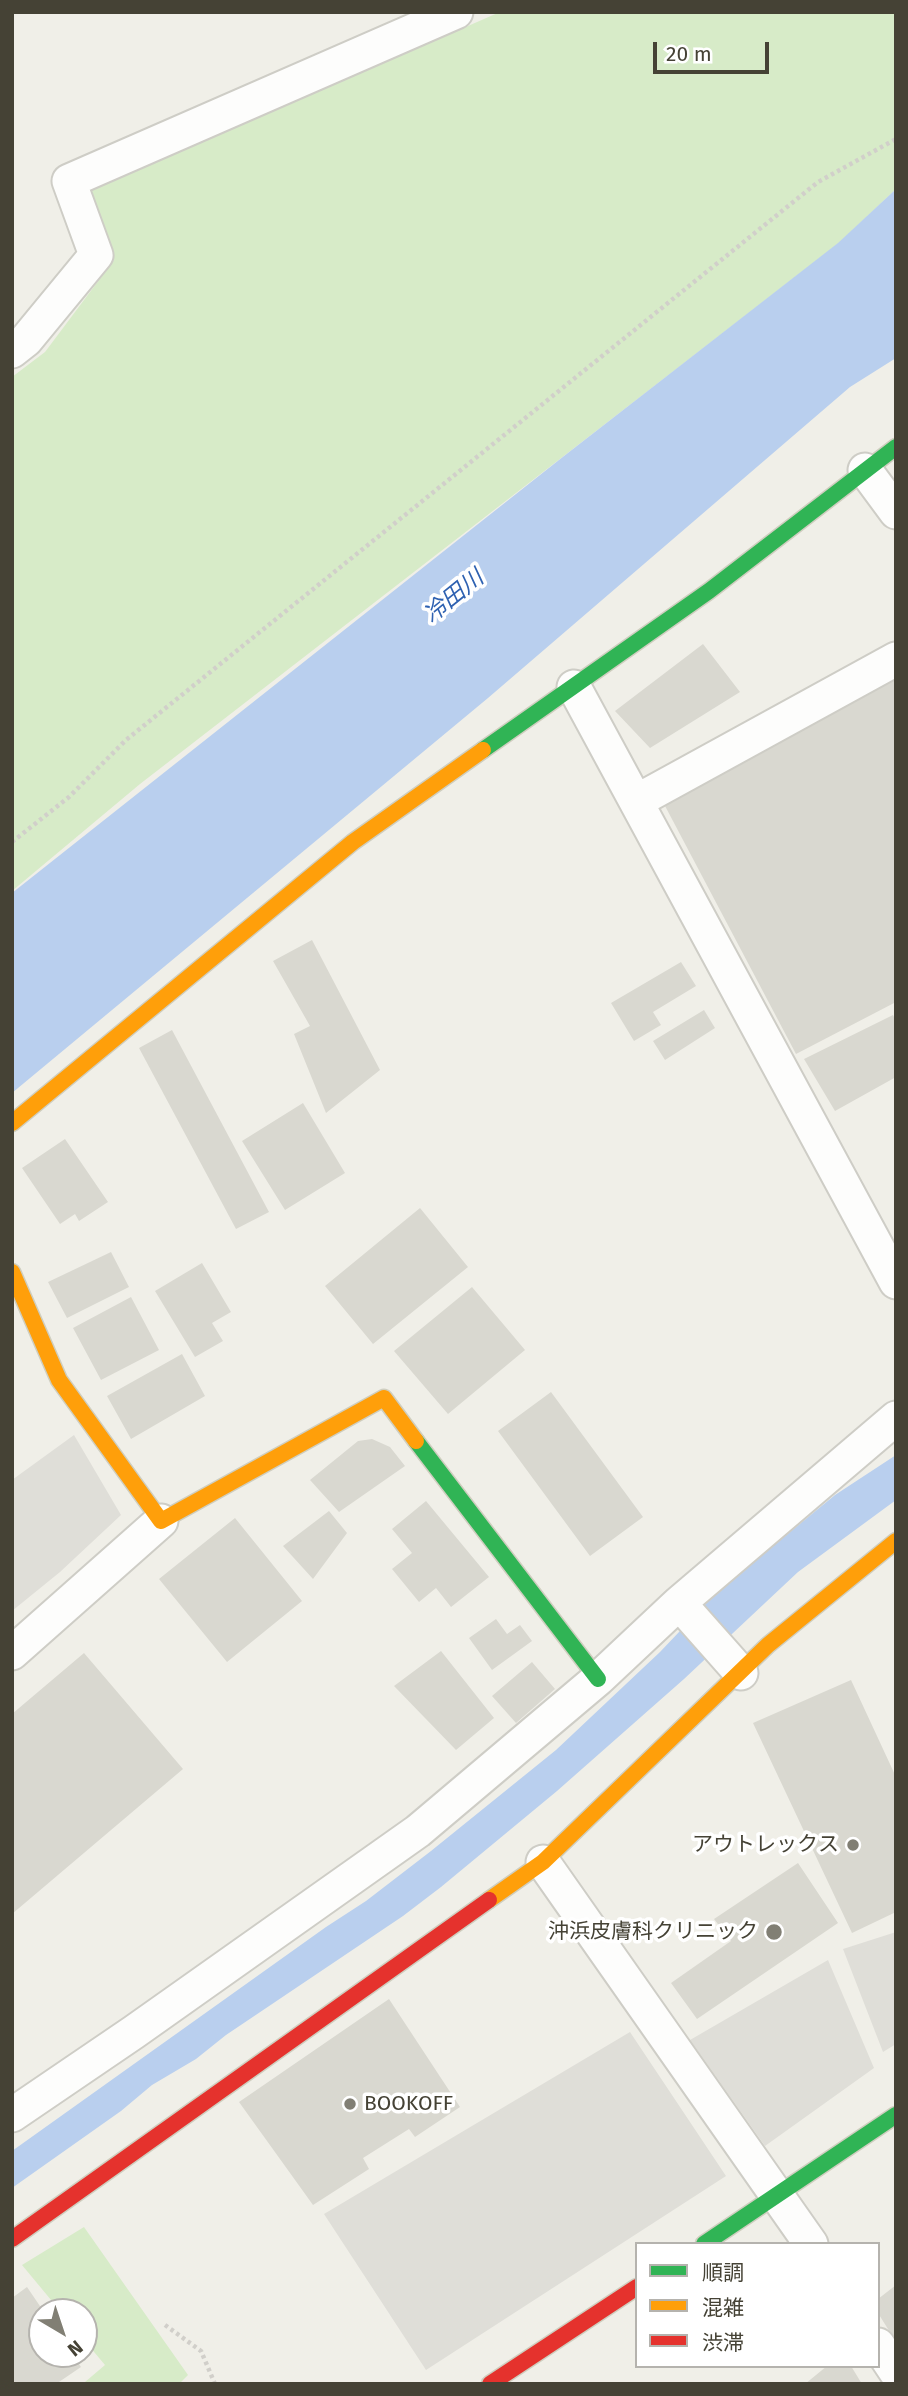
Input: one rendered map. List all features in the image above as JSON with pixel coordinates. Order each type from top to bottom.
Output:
[{"type":"street","points":[[12,351],[26,341],[96,255],[69,181],[456,12]]},
{"type":"street","points":[[12,1123],[353,842],[709,591],[896,447]]},
{"type":"street","points":[[865,470],[896,512]]},
{"type":"street","points":[[637,801],[896,659]]},
{"type":"street","points":[[573,687],[896,1282]]},
{"type":"street","points":[[12,1272],[59,1380],[161,1521]]},
{"type":"street","points":[[12,1653],[161,1521],[384,1398],[598,1679]]},
{"type":"street","points":[[12,2115],[418,1831],[598,1679],[679,1603],[896,1418]]},
{"type":"street","points":[[12,2239],[543,1862],[768,1645],[896,1541]]},
{"type":"street","points":[[679,1603],[741,1673]]},
{"type":"street","points":[[543,1862],[810,2242]]},
{"type":"street","points":[[707,2242],[896,2115]]},
{"type":"street","points":[[490,2384],[635,2288]]},
{"type":"street","points":[[880,2348],[896,2372]]},
{"type":"path","points":[[12,842],[69,797],[126,740],[818,182],[896,139]]},
{"type":"path","points":[[165,2325],[201,2351],[215,2384]]},
{"type":"green space","points":[[500,12],[896,12],[896,189],[839,243],[140,784],[12,891],[12,377],[45,352],[114,260],[90,191]]},
{"type":"green space","points":[[84,2227],[188,2375],[179,2384],[87,2384],[85,2382],[105,2365],[98,2357],[98,2298],[49,2298],[22,2265]]},
{"type":"shaded area","points":[[74,1435],[121,1515],[60,1572],[12,1611],[12,1480]]},
{"type":"shaded area","points":[[896,1932],[896,2044],[883,2052],[843,1949]]},
{"type":"shaded area","points":[[828,1960],[874,2068],[765,2146],[690,2040]]},
{"type":"shaded area","points":[[630,2032],[726,2176],[426,2370],[324,2214]]},
{"type":"water","name":"冷田川","points":[[896,189],[896,358],[850,387],[488,698],[12,1093],[12,893],[838,243]]},
{"type":"water","points":[[896,1455],[896,1500],[798,1572],[684,1679],[557,1791],[403,1916],[226,2035],[196,2059],[152,2085],[121,2111],[12,2188],[12,2151],[366,1901],[431,1851],[556,1750],[660,1652],[717,1592],[835,1495]]},
{"type":"building","points":[[703,644],[740,692],[650,748],[615,711]]},
{"type":"building","points":[[896,677],[896,1002],[796,1054],[664,804]]},
{"type":"building","points":[[312,940],[380,1070],[326,1113],[294,1034],[310,1026],[273,961]]},
{"type":"building","points":[[681,962],[696,986],[653,1012],[661,1025],[634,1041],[611,1003]]},
{"type":"building","points":[[704,1010],[715,1028],[665,1060],[653,1041]]},
{"type":"building","points":[[893,1015],[896,1021],[896,1077],[835,1111],[804,1059]]},
{"type":"building","points":[[172,1030],[269,1212],[236,1229],[139,1048]]},
{"type":"building","points":[[303,1103],[345,1173],[285,1210],[242,1141]]},
{"type":"building","points":[[65,1139],[108,1202],[79,1221],[75,1214],[60,1224],[22,1168]]},
{"type":"building","points":[[420,1208],[468,1267],[373,1344],[325,1286]]},
{"type":"building","points":[[111,1252],[129,1287],[67,1318],[48,1282]]},
{"type":"building","points":[[202,1263],[231,1312],[212,1323],[223,1341],[195,1357],[155,1291]]},
{"type":"building","points":[[472,1287],[525,1350],[448,1414],[394,1351]]},
{"type":"building","points":[[131,1297],[159,1350],[101,1380],[73,1328]]},
{"type":"building","points":[[182,1354],[205,1396],[131,1439],[107,1396]]},
{"type":"building","points":[[551,1392],[643,1517],[590,1556],[498,1431]]},
{"type":"building","points":[[372,1439],[390,1447],[405,1466],[339,1512],[310,1480],[358,1441]]},
{"type":"building","points":[[426,1501],[489,1577],[451,1607],[436,1588],[419,1602],[392,1569],[412,1553],[392,1529]]},
{"type":"building","points":[[329,1511],[347,1533],[313,1579],[283,1546]]},
{"type":"building","points":[[235,1518],[302,1601],[227,1662],[159,1579]]},
{"type":"building","points":[[496,1619],[507,1634],[520,1625],[532,1641],[492,1670],[469,1638]]},
{"type":"building","points":[[441,1651],[494,1718],[456,1750],[394,1686]]},
{"type":"building","points":[[84,1653],[183,1769],[12,1914],[12,1714]]},
{"type":"building","points":[[532,1662],[555,1689],[516,1723],[492,1696]]},
{"type":"building","name":"アウトレックス","points":[[851,1680],[896,1777],[896,1912],[852,1933],[753,1723]]},
{"type":"building","name":"沖浜皮膚科クリニック","points":[[798,1863],[838,1923],[697,2019],[671,1983],[731,1941],[714,1919]]},
{"type":"building","name":"BOOKOFF","points":[[389,1999],[460,2107],[415,2137],[409,2129],[363,2158],[369,2169],[313,2205],[239,2102]]},
{"type":"building","points":[[896,2285],[896,2342],[880,2316],[880,2297]]},
{"type":"building","points":[[27,2287],[34,2298],[28,2298],[28,2368],[80,2368],[56,2384],[12,2384],[12,2298]]},
{"type":"building","points":[[825,2368],[852,2368],[862,2384],[805,2384]]},
{"type":"traffic: fast","points":[[483,750],[709,591],[896,447]]},
{"type":"traffic: fast","points":[[416,1441],[598,1679]]},
{"type":"traffic: fast","points":[[707,2242],[896,2115]]},
{"type":"traffic: slow","points":[[12,1123],[353,842],[483,750]]},
{"type":"traffic: slow","points":[[12,1272],[59,1380],[161,1521],[384,1398],[416,1441]]},
{"type":"traffic: slow","points":[[489,1900],[543,1862],[768,1645],[896,1541]]},
{"type":"traffic: jam","points":[[12,2239],[489,1900]]},
{"type":"traffic: jam","points":[[490,2384],[635,2288]]},
{"type":"place","name":"アウトレックス","points":[[853,1845]]},
{"type":"place","name":"沖浜皮膚科クリニック","points":[[774,1932]]},
{"type":"place","name":"BOOKOFF","points":[[350,2104]]}]
